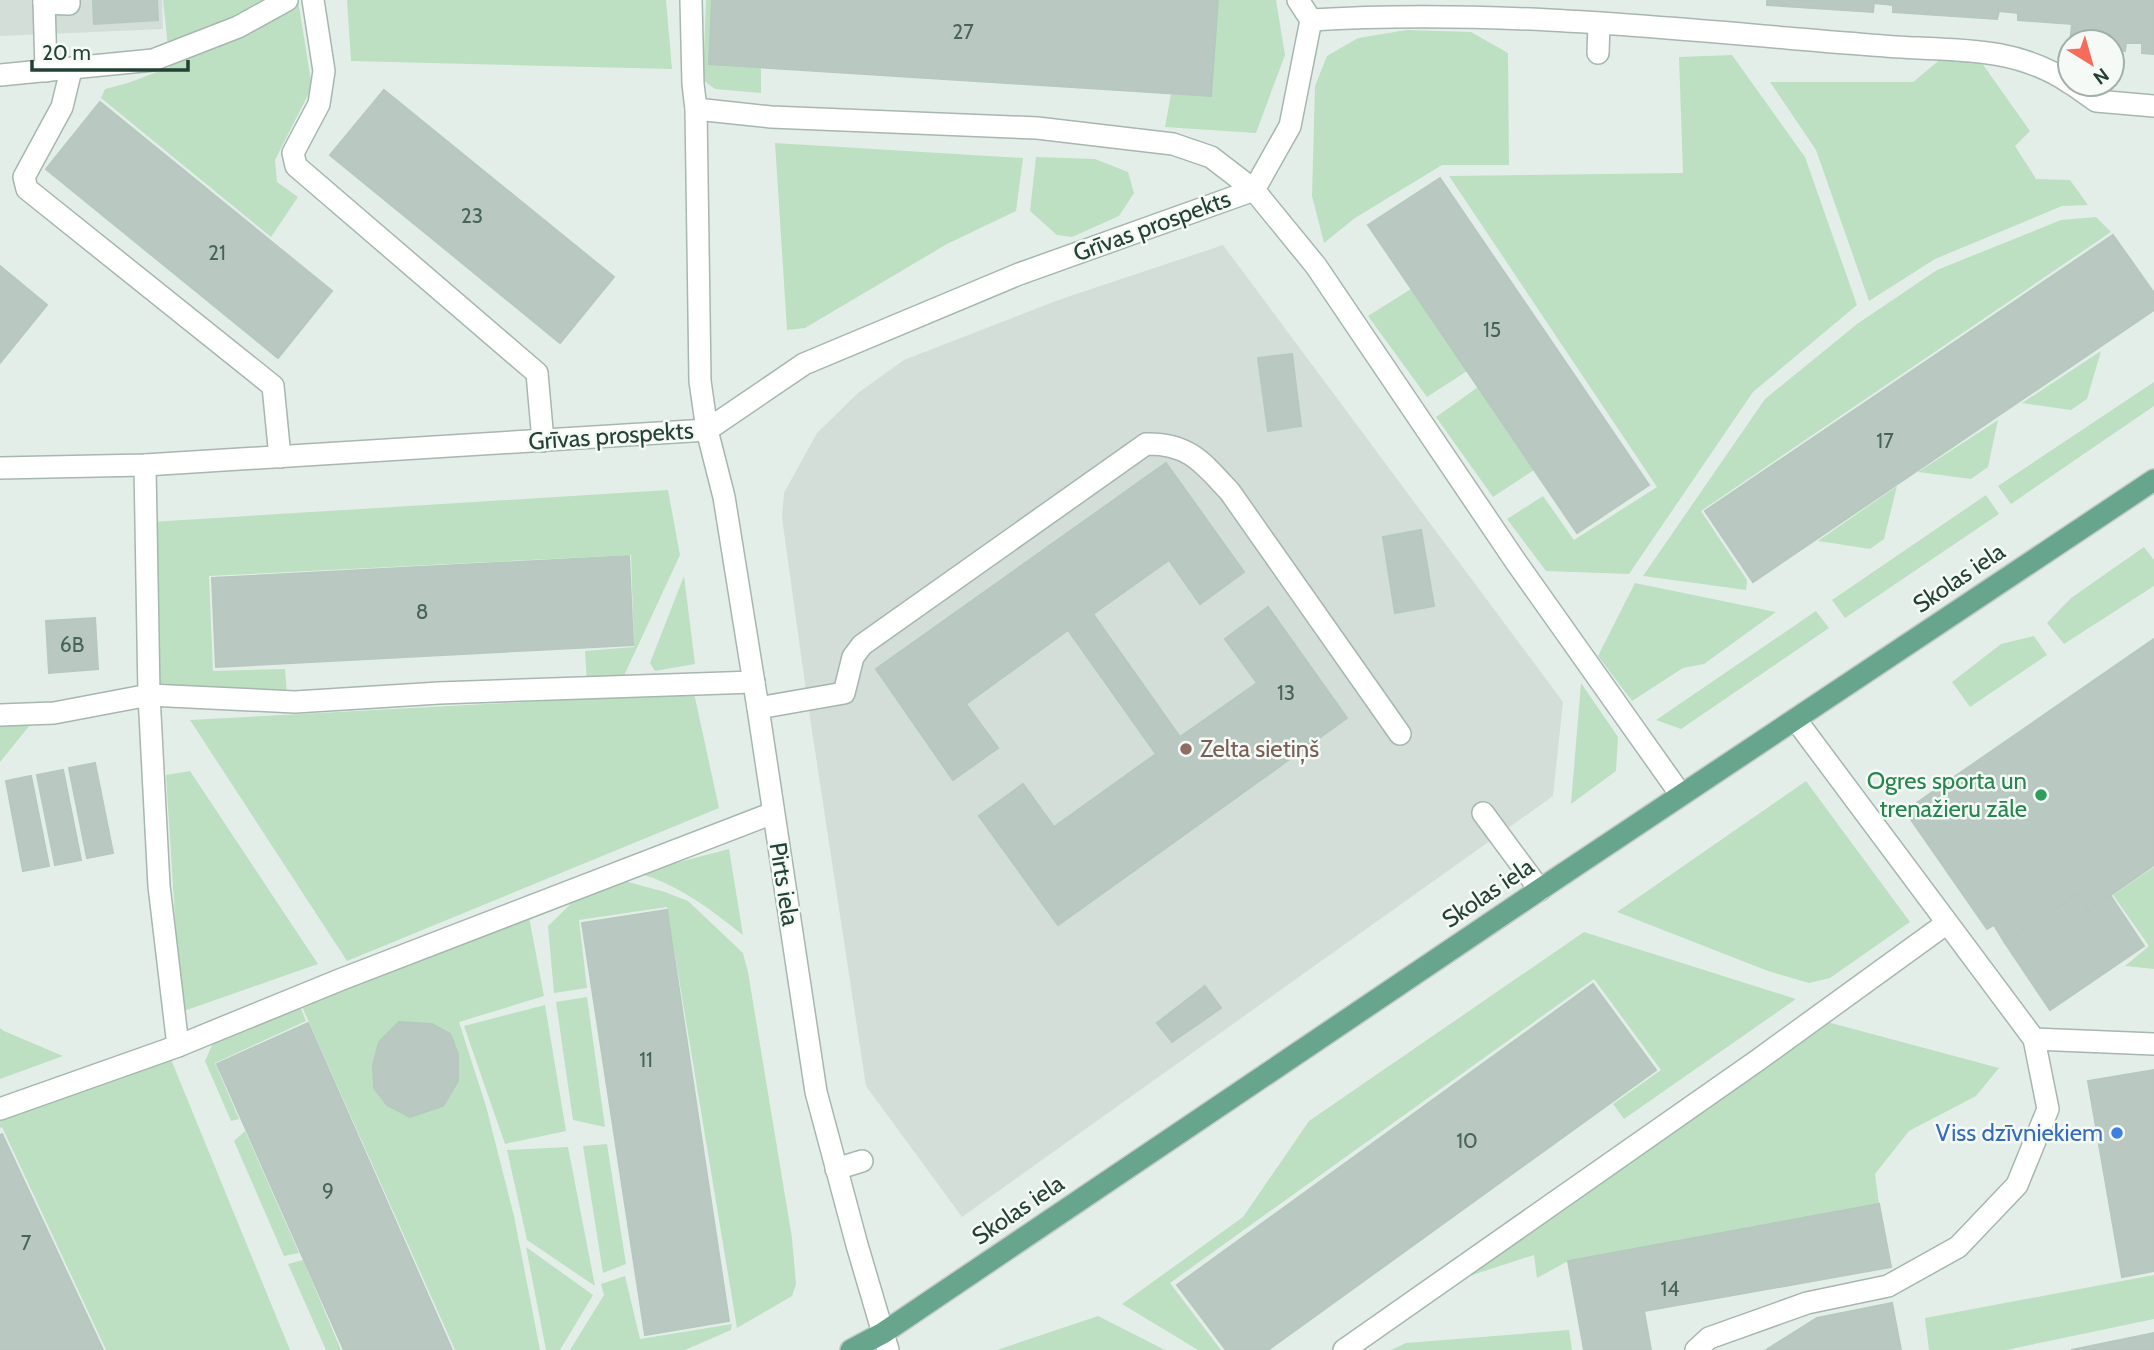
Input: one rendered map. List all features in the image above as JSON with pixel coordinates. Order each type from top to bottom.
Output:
[{"type":"main road","name":"Skolas iela","points":[[851,1350],[886,1341],[1540,890],[2154,480]]},
{"type":"street","points":[[46,71],[44,2],[69,4],[69,0]]},
{"type":"street","points":[[0,75],[153,60],[237,27],[287,0]]},
{"type":"street","points":[[313,0],[324,71],[319,104],[293,153],[296,166],[537,373],[543,441]]},
{"type":"street","name":"Pirts iela","points":[[691,0],[696,109],[700,381],[707,430],[724,497],[816,1092],[886,1341]]},
{"type":"street","points":[[1254,190],[1290,126],[1311,20],[1298,0]]},
{"type":"street","points":[[1311,20],[1400,15],[1510,18],[1714,32],[2003,54],[2056,73]]},
{"type":"street","points":[[1598,53],[1599,24]]},
{"type":"street","points":[[71,70],[62,107],[24,177],[27,189],[273,386],[280,457]]},
{"type":"street","points":[[2092,98],[2096,101],[2154,106]]},
{"type":"street","points":[[696,109],[771,117],[1037,128],[1173,144],[1211,157],[1254,190],[1315,266],[1491,526],[1681,795]]},
{"type":"street","name":"Grīvas prospekts","points":[[0,468],[145,465],[707,430],[804,364],[1019,274],[1254,190]]},
{"type":"street","points":[[758,708],[844,693],[853,657],[862,645],[1146,444],[1165,443],[1198,457],[1230,492],[1400,734]]},
{"type":"street","points":[[145,465],[149,695],[159,886],[178,1046]]},
{"type":"street","points":[[0,715],[54,713],[149,695],[295,702],[439,693],[754,682]]},
{"type":"street","points":[[1696,1350],[1709,1338],[1807,1303],[1888,1286],[1958,1247],[2017,1185],[2048,1109],[2034,1039],[1796,720]]},
{"type":"street","points":[[0,1109],[178,1046],[342,979],[773,813]]},
{"type":"street","points":[[1483,813],[1540,890]]},
{"type":"street","points":[[1344,1350],[1759,1060],[1947,923]]},
{"type":"street","points":[[2034,1039],[2154,1044]]},
{"type":"street","points":[[836,1169],[862,1161]]},
{"type":"shaded area","points":[[0,0],[162,0],[163,29],[0,36]]},
{"type":"shaded area","name":"Zelta sietiņš","points":[[1223,245],[1563,702],[1553,796],[962,1217],[866,1086],[782,518],[784,493],[817,433],[858,393],[904,360],[1061,299]]},
{"type":"green space","points":[[163,0],[298,0],[312,87],[275,160],[277,182],[298,197],[271,237],[101,98],[105,89],[170,67]]},
{"type":"green space","points":[[347,0],[666,0],[672,69],[351,61]]},
{"type":"green space","points":[[706,0],[712,0],[710,64],[761,67],[761,93],[715,89],[703,80]]},
{"type":"green space","points":[[1218,0],[1276,0],[1285,55],[1256,133],[1165,127],[1171,94],[1211,96]]},
{"type":"green space","points":[[1407,30],[1471,32],[1508,53],[1509,165],[1442,165],[1355,218],[1324,243],[1312,196],[1315,86],[1327,56],[1358,38]]},
{"type":"green space","points":[[1732,55],[1805,157],[1857,305],[1753,392],[1629,574],[1546,571],[1507,519],[1543,496],[1574,540],[1657,487],[1449,176],[1683,173],[1679,57]]},
{"type":"green space","points":[[1942,58],[1979,59],[2030,131],[2015,146],[2036,179],[2070,180],[2088,205],[2062,206],[1935,259],[1869,301],[1816,150],[1770,82],[1913,82]]},
{"type":"green space","points":[[775,143],[1023,158],[1016,211],[947,244],[805,328],[787,330]]},
{"type":"green space","points":[[1036,157],[1095,159],[1128,172],[1134,193],[1119,216],[1072,237],[1057,235],[1030,211]]},
{"type":"green space","points":[[2096,217],[2111,232],[1701,511],[1747,580],[1746,590],[1643,576],[1765,399],[1857,324],[1937,270],[2061,220]]},
{"type":"green space","points":[[1411,289],[1467,371],[1427,397],[1368,316]]},
{"type":"green space","points":[[2101,351],[2087,399],[2071,410],[2022,403]]},
{"type":"green space","points":[[2154,382],[2154,406],[2011,504],[1998,486]]},
{"type":"green space","points":[[1478,387],[1534,470],[1493,497],[1436,417]]},
{"type":"green space","points":[[1998,420],[1988,467],[1971,479],[1918,472]]},
{"type":"green space","points":[[1897,486],[1884,539],[1870,549],[1818,541]]},
{"type":"green space","points":[[668,490],[680,555],[622,680],[587,683],[585,651],[634,647],[631,555],[209,576],[213,671],[285,669],[287,694],[168,693],[155,676],[151,522]]},
{"type":"green space","points":[[1986,495],[1999,514],[1845,618],[1832,600]]},
{"type":"green space","points":[[2144,547],[2154,560],[2154,586],[2064,644],[2047,623],[2071,598]]},
{"type":"green space","points":[[684,576],[695,664],[655,671],[650,663]]},
{"type":"green space","points":[[1635,583],[1776,612],[1704,664],[1683,668],[1632,701],[1598,656]]},
{"type":"green space","points":[[1816,611],[1829,628],[1681,729],[1656,720]]},
{"type":"green space","points":[[2034,636],[2047,655],[1970,707],[1952,682],[2001,644]]},
{"type":"green space","points":[[1581,683],[1618,737],[1616,771],[1571,804]]},
{"type":"green space","points":[[694,693],[719,808],[347,961],[190,720]]},
{"type":"green space","points":[[30,725],[0,762],[0,726]]},
{"type":"green space","points":[[190,771],[318,964],[181,1012],[166,775]]},
{"type":"green space","points":[[1806,781],[1910,922],[1830,978],[1809,983],[1768,971],[1617,912]]},
{"type":"green space","points":[[729,849],[743,935],[681,891],[638,873]]},
{"type":"green space","points":[[2154,867],[2154,969],[2125,966],[2149,946],[2113,895]]},
{"type":"green space","points":[[621,880],[688,901],[743,953],[748,972],[792,1238],[796,1284],[792,1296],[737,1328],[667,907],[579,920],[587,988],[554,993],[548,926],[577,898]]},
{"type":"green space","points":[[528,912],[544,996],[459,1022],[486,1106],[514,1216],[540,1350],[455,1350],[299,1000]]},
{"type":"green space","points":[[1584,932],[1796,999],[1624,1119],[1613,1104],[1661,1070],[1594,979],[1170,1283],[1221,1350],[1198,1350],[1122,1304],[1243,1217],[1309,1121]]},
{"type":"green space","points":[[587,997],[605,1127],[573,1120],[556,1002]]},
{"type":"green space","points":[[298,1001],[306,1021],[215,1063],[239,1119],[231,1121],[205,1061],[216,1036]]},
{"type":"green space","points":[[545,1005],[566,1131],[505,1144],[464,1026]]},
{"type":"green space","points":[[1820,1020],[1999,1068],[1976,1096],[1909,1131],[1875,1174],[1879,1204],[1568,1261],[1537,1278],[1534,1255],[1432,1288]]},
{"type":"green space","points":[[0,1028],[4,1031],[63,1056],[0,1079]]},
{"type":"green space","points":[[170,1057],[290,1350],[106,1350],[2,1127],[0,1128],[0,1114]]},
{"type":"green space","points":[[245,1131],[299,1253],[284,1256],[234,1141]]},
{"type":"green space","points":[[607,1144],[626,1264],[603,1273],[583,1146]]},
{"type":"green space","points":[[568,1147],[595,1286],[527,1240],[507,1150]]},
{"type":"green space","points":[[526,1247],[593,1295],[560,1350],[546,1350]]},
{"type":"green space","points":[[303,1260],[341,1350],[326,1350],[288,1264]]},
{"type":"green space","points":[[2154,1275],[2154,1319],[2006,1350],[1929,1350],[1925,1318]]},
{"type":"green space","points":[[625,1276],[640,1339],[732,1324],[731,1330],[685,1350],[570,1350],[604,1295],[601,1284]]},
{"type":"green space","points":[[1098,1316],[1165,1350],[997,1350]]},
{"type":"green space","points":[[1569,1330],[1572,1350],[1391,1350],[1406,1343]]},
{"type":"building","points":[[93,0],[157,0],[158,20],[94,24]]},
{"type":"building","points":[[712,0],[1218,0],[1211,96],[709,64]]},
{"type":"building","points":[[1767,0],[2154,0],[2154,54],[2142,53],[2142,43],[2126,43],[2126,28],[2072,28],[2072,24],[2018,20],[2018,13],[1999,11],[1997,19],[1893,12],[1893,5],[1874,3],[1873,12],[1767,5]]},
{"type":"building","points":[[384,90],[614,277],[560,343],[330,155]]},
{"type":"building","points":[[100,102],[332,291],[278,358],[46,169]]},
{"type":"building","points":[[1440,178],[1649,485],[1577,533],[1368,225]]},
{"type":"building","points":[[2113,235],[2154,293],[2154,310],[1753,582],[1705,511]]},
{"type":"building","points":[[0,266],[47,305],[0,363]]},
{"type":"building","points":[[1292,354],[1301,426],[1268,431],[1258,358]]},
{"type":"building","points":[[1166,463],[1244,572],[1200,604],[1169,560],[1093,614],[1180,737],[1257,683],[1225,639],[1268,607],[1347,718],[1058,925],[979,816],[1023,784],[1054,827],[1156,754],[1068,630],[966,704],[998,748],[953,780],[876,669]]},
{"type":"building","points":[[1421,530],[1434,606],[1395,613],[1383,537]]},
{"type":"building","points":[[629,556],[633,645],[216,667],[212,578]]},
{"type":"building","points":[[95,618],[98,669],[49,673],[46,621]]},
{"type":"building","name":"Ogres sporta un trenažieru zāle","points":[[2154,639],[2154,865],[2089,910],[2078,894],[2005,943],[1994,925],[1987,929],[1905,811]]},
{"type":"building","points":[[95,763],[113,853],[87,858],[69,768]]},
{"type":"building","points":[[63,770],[81,860],[55,865],[37,775]]},
{"type":"building","points":[[31,776],[49,866],[23,871],[6,781]]},
{"type":"building","points":[[2078,894],[2089,910],[2110,895],[2144,946],[2050,1010],[2005,943]]},
{"type":"building","points":[[667,910],[729,1321],[645,1335],[582,923]]},
{"type":"building","points":[[1593,984],[1656,1070],[1268,1350],[1226,1350],[1177,1285]]},
{"type":"building","points":[[1205,986],[1221,1008],[1172,1042],[1157,1023]]},
{"type":"building","points":[[399,1022],[432,1024],[450,1034],[458,1054],[458,1081],[443,1106],[410,1117],[387,1105],[374,1088],[373,1065],[379,1042]]},
{"type":"building","points":[[308,1023],[452,1350],[344,1350],[217,1064]]},
{"type":"building","points":[[2154,1070],[2154,1271],[2122,1277],[2088,1081]]},
{"type":"building","points":[[2,1134],[103,1350],[0,1350]]},
{"type":"building","points":[[1879,1204],[1891,1267],[1644,1311],[1651,1350],[1584,1350],[1568,1261]]},
{"type":"building","points":[[1892,1303],[1901,1350],[1766,1350],[1817,1318]]},
{"type":"building","points":[[2154,1333],[2154,1350],[2071,1350]]},
{"type":"place","name":"Zelta sietiņš","points":[[1186,749]]},
{"type":"place","name":"Ogres sporta un trenažieru zāle","points":[[2041,795]]},
{"type":"place","name":"Viss dzīvniekiem","points":[[2117,1133]]}]
